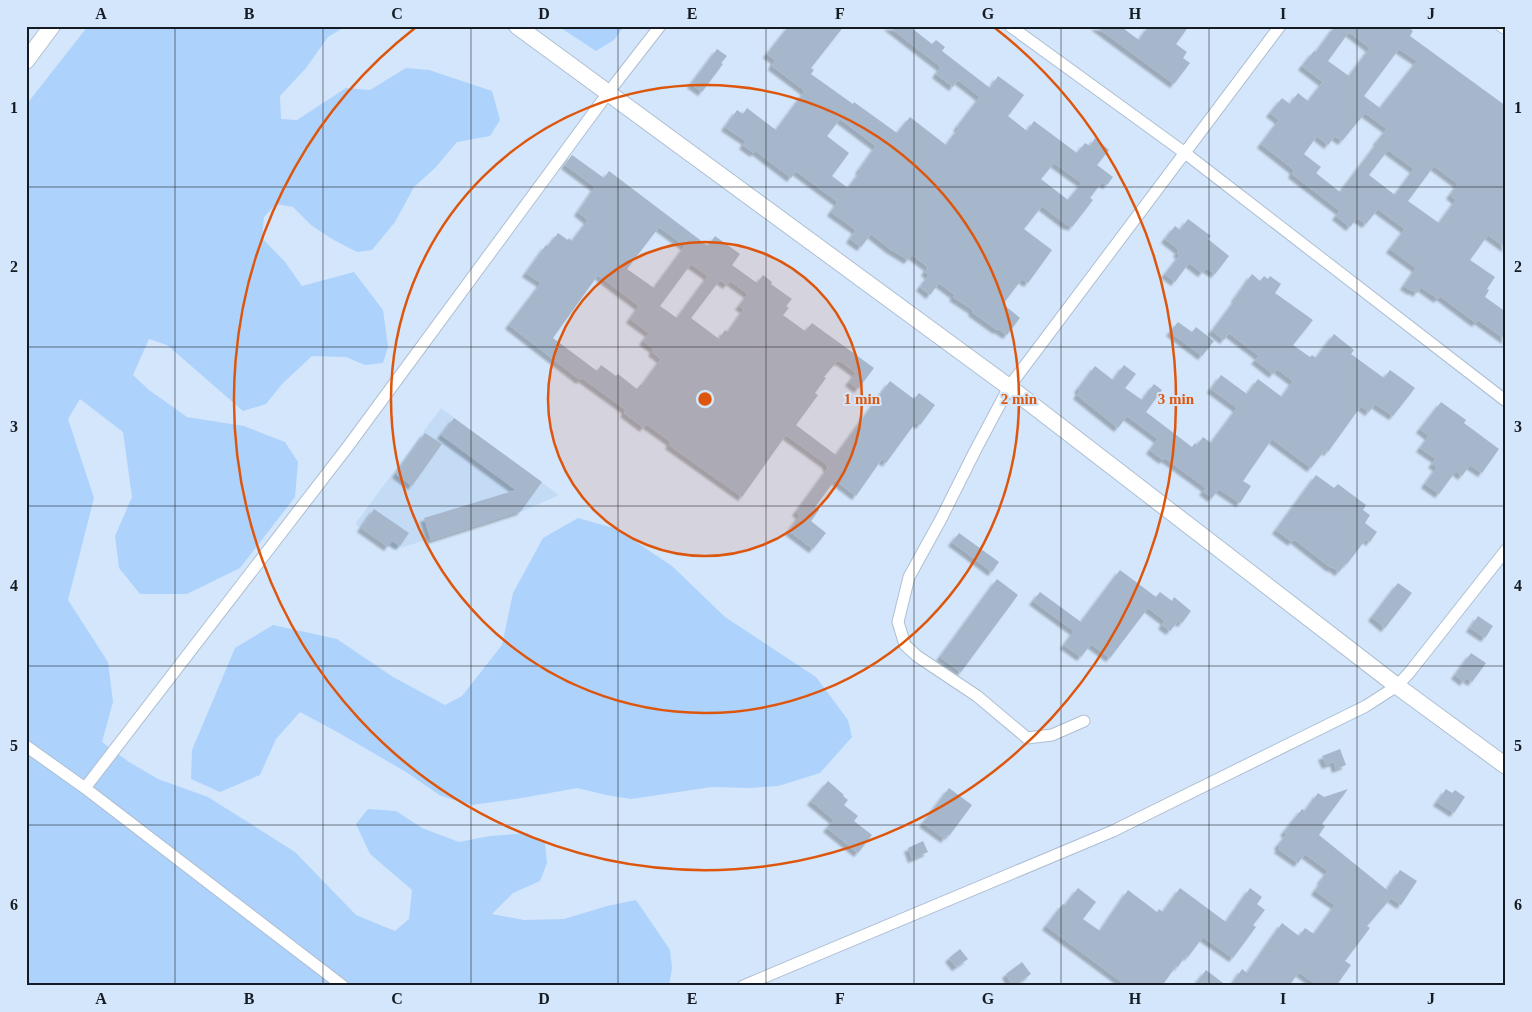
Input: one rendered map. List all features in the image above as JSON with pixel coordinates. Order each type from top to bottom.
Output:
[{"type":"street","points":[[26,61],[52,26]]},
{"type":"street","points":[[517,26],[1009,387],[1397,686],[1506,766]]},
{"type":"street","points":[[85,788],[349,445],[608,93],[660,26]]},
{"type":"street","points":[[1010,26],[1185,153],[1506,401]]},
{"type":"street","points":[[1084,722],[1052,735],[1027,738],[977,696],[917,656],[905,645],[898,622],[910,576],[942,520],[975,451],[1009,387],[1280,26]]},
{"type":"street","points":[[1501,26],[1506,30]]},
{"type":"street","points":[[743,986],[1113,831],[1366,706],[1397,686],[1409,673],[1506,550]]},
{"type":"street","points":[[26,746],[85,788],[343,986]]},
{"type":"shaded area","points":[[88,26],[346,26],[328,37],[306,68],[280,96],[281,119],[297,120],[346,88],[370,90],[406,68],[429,70],[492,91],[500,120],[490,136],[457,142],[435,168],[414,187],[395,222],[372,250],[357,252],[332,239],[311,225],[293,207],[276,204],[264,217],[262,238],[285,262],[302,286],[354,272],[383,310],[388,347],[383,363],[365,365],[346,357],[312,356],[282,384],[266,404],[243,411],[167,345],[149,339],[133,375],[149,390],[187,417],[244,426],[285,442],[298,462],[295,497],[240,568],[187,594],[140,594],[119,568],[115,536],[132,497],[123,432],[80,399],[68,419],[94,498],[68,600],[108,662],[113,702],[102,742],[129,762],[158,779],[208,797],[295,852],[356,915],[395,931],[409,919],[412,890],[370,854],[356,824],[368,809],[396,811],[422,828],[459,842],[490,836],[527,833],[545,843],[547,863],[540,881],[513,893],[492,914],[524,920],[564,919],[607,906],[636,900],[670,950],[672,968],[669,986],[26,986],[26,105]]},
{"type":"shaded area","points":[[558,26],[624,26],[614,40],[596,51]]},
{"type":"shaded area","points":[[441,408],[559,495],[523,511],[393,550],[355,524]]},
{"type":"shaded area","points":[[578,518],[617,529],[672,566],[725,617],[816,677],[848,720],[852,737],[820,773],[778,786],[748,788],[712,787],[631,799],[577,788],[472,805],[441,796],[406,772],[300,712],[276,739],[260,775],[220,792],[191,779],[192,750],[235,648],[273,625],[337,639],[393,677],[445,705],[462,696],[502,645],[513,593],[543,538]]},
{"type":"building","points":[[789,26],[844,26],[811,68],[814,70],[811,74],[897,133],[910,117],[946,145],[980,97],[958,80],[953,87],[936,74],[941,67],[888,26],[909,26],[932,44],[936,40],[945,47],[942,51],[990,88],[998,76],[1024,95],[1008,116],[1027,131],[1034,121],[1077,153],[1085,143],[1090,146],[1095,138],[1109,150],[1097,165],[1113,177],[1107,185],[1102,182],[1090,198],[1093,200],[1072,227],[1042,206],[1024,229],[1052,250],[1028,283],[1022,279],[1003,304],[1020,318],[1007,335],[972,312],[973,310],[953,297],[955,295],[939,283],[930,295],[920,287],[929,275],[925,272],[928,267],[912,255],[908,260],[871,234],[861,247],[850,239],[856,230],[831,212],[838,202],[796,171],[791,178],[756,151],[754,153],[743,145],[746,141],[725,127],[737,110],[743,114],[747,108],[776,130],[805,91],[772,66],[775,60],[767,54]],"holes":[[[840,119],[876,146],[848,188],[832,176],[849,153],[827,136]],[[1054,163],[1082,183],[1068,200],[1041,179]]]},
{"type":"building","points":[[1095,26],[1120,26],[1139,40],[1149,26],[1189,26],[1176,44],[1187,52],[1183,58],[1190,63],[1174,84]]},
{"type":"building","points":[[1335,26],[1407,26],[1413,31],[1410,36],[1506,106],[1506,248],[1488,235],[1470,260],[1495,277],[1487,289],[1489,290],[1485,297],[1506,312],[1506,340],[1478,320],[1476,323],[1440,296],[1438,299],[1421,287],[1417,293],[1404,286],[1416,268],[1390,249],[1405,229],[1378,209],[1366,224],[1357,218],[1350,227],[1336,216],[1340,211],[1292,174],[1294,170],[1261,144],[1279,120],[1270,113],[1282,98],[1290,104],[1298,93],[1308,101],[1323,82],[1302,66],[1314,51],[1316,52]],"holes":[[[1349,32],[1370,48],[1349,76],[1328,61]],[[1399,49],[1417,61],[1380,108],[1364,96]],[[1365,113],[1387,129],[1340,192],[1316,173],[1321,167],[1304,154],[1317,136],[1328,145],[1335,136],[1342,141]],[[1388,150],[1414,169],[1395,195],[1369,175]],[[1434,166],[1458,184],[1450,195],[1456,200],[1439,223],[1408,201]]]},
{"type":"building","points":[[717,49],[727,56],[702,92],[691,84]]},
{"type":"building","points":[[572,155],[604,178],[609,171],[708,246],[715,236],[740,254],[732,265],[757,283],[763,275],[772,282],[771,284],[792,299],[786,306],[789,308],[783,315],[805,331],[812,323],[874,368],[858,389],[849,382],[856,373],[840,361],[837,361],[824,377],[826,378],[815,393],[818,395],[796,425],[836,455],[890,381],[914,399],[919,393],[935,405],[920,425],[916,422],[886,463],[882,459],[856,496],[835,480],[815,507],[819,510],[811,521],[826,533],[813,549],[789,531],[800,515],[796,512],[828,468],[827,465],[786,435],[742,497],[669,445],[671,442],[646,424],[644,428],[624,413],[626,410],[582,378],[580,380],[509,325],[541,283],[526,273],[546,245],[548,246],[558,233],[572,241],[588,220],[578,212],[595,187],[565,165]],"holes":[[[659,227],[685,246],[654,288],[627,269]],[[691,264],[708,276],[677,318],[660,306]],[[598,275],[639,306],[630,319],[649,333],[643,341],[654,349],[652,352],[661,359],[637,389],[618,374],[616,376],[601,365],[597,371],[553,338]],[[720,280],[727,285],[730,281],[748,294],[739,306],[744,309],[728,332],[725,330],[719,339],[691,318]]]},
{"type":"building","points":[[1188,219],[1211,236],[1208,239],[1229,256],[1215,274],[1206,268],[1202,273],[1189,263],[1175,282],[1165,274],[1180,255],[1177,253],[1179,250],[1165,239],[1175,226],[1180,230]]},
{"type":"building","points":[[1252,274],[1260,281],[1264,276],[1268,279],[1270,276],[1281,284],[1275,293],[1313,320],[1293,345],[1310,357],[1312,355],[1316,358],[1334,334],[1354,350],[1351,354],[1384,378],[1390,370],[1415,388],[1393,416],[1375,404],[1369,412],[1361,406],[1328,452],[1325,450],[1311,468],[1272,439],[1243,481],[1251,486],[1240,503],[1219,489],[1212,498],[1203,491],[1206,488],[1165,458],[1163,460],[1150,450],[1158,439],[1127,416],[1118,428],[1077,395],[1080,391],[1078,389],[1095,366],[1113,380],[1124,365],[1136,374],[1125,388],[1142,400],[1154,384],[1162,390],[1146,412],[1192,447],[1195,443],[1197,445],[1203,437],[1211,443],[1237,408],[1211,389],[1221,375],[1247,394],[1258,379],[1282,397],[1293,381],[1277,369],[1273,374],[1255,360],[1259,356],[1229,333],[1224,340],[1212,331]]},
{"type":"building","points":[[1178,322],[1192,332],[1196,327],[1214,341],[1202,356],[1170,332]]},
{"type":"building","points":[[1441,402],[1466,420],[1464,423],[1499,449],[1482,473],[1470,465],[1462,476],[1456,471],[1439,494],[1425,484],[1437,467],[1432,464],[1436,459],[1420,448],[1429,436],[1420,429]]},
{"type":"building","points":[[454,418],[542,482],[521,511],[431,540],[424,518],[516,490],[441,435]]},
{"type":"building","points":[[425,433],[442,444],[412,486],[396,474]]},
{"type":"building","points":[[1316,475],[1334,488],[1338,484],[1366,505],[1363,510],[1370,515],[1365,523],[1377,532],[1370,542],[1366,539],[1339,572],[1331,568],[1294,539],[1292,542],[1276,530]]},
{"type":"building","points":[[374,509],[409,533],[400,546],[392,541],[388,547],[361,528]]},
{"type":"building","points":[[959,533],[999,562],[992,572],[952,542]]},
{"type":"building","points":[[1120,570],[1156,597],[1160,592],[1172,601],[1174,597],[1191,611],[1182,623],[1178,621],[1170,631],[1162,625],[1165,621],[1148,608],[1110,658],[1091,644],[1081,657],[1064,645],[1074,631],[1033,601],[1040,592],[1081,622]]},
{"type":"building","points":[[997,579],[1018,595],[961,672],[940,657]]},
{"type":"building","points":[[1398,583],[1412,593],[1385,628],[1372,617]]},
{"type":"building","points":[[1478,616],[1493,626],[1485,638],[1470,628]]},
{"type":"building","points":[[1471,653],[1486,663],[1472,682],[1466,678],[1464,682],[1455,675]]},
{"type":"building","points":[[1340,749],[1346,765],[1336,769],[1334,762],[1326,765],[1322,756]]},
{"type":"building","points":[[828,781],[848,800],[844,805],[858,816],[854,821],[872,835],[858,853],[827,828],[834,820],[811,801]]},
{"type":"building","points":[[949,788],[972,805],[945,839],[923,823]]},
{"type":"building","points":[[1348,789],[1322,824],[1325,826],[1319,835],[1387,890],[1400,870],[1417,881],[1401,905],[1391,898],[1367,926],[1370,928],[1345,961],[1351,965],[1336,986],[1318,986],[1299,972],[1289,986],[1231,986],[1242,969],[1247,973],[1282,923],[1299,936],[1305,928],[1314,934],[1335,905],[1315,891],[1328,871],[1305,854],[1298,863],[1278,849],[1280,847],[1278,845],[1287,834],[1284,832],[1302,809],[1305,811],[1318,793],[1324,797]]},
{"type":"building","points":[[1446,789],[1452,793],[1455,790],[1465,797],[1454,813],[1437,802]]},
{"type":"building","points":[[923,841],[928,852],[912,859],[908,848]]},
{"type":"building","points":[[1078,888],[1096,902],[1083,919],[1100,931],[1128,890],[1157,912],[1159,909],[1163,912],[1180,888],[1226,922],[1250,888],[1262,897],[1257,904],[1265,910],[1253,925],[1256,927],[1233,958],[1203,937],[1188,957],[1186,955],[1178,967],[1176,966],[1162,986],[1127,986],[1046,926]]},
{"type":"building","points":[[960,949],[968,959],[956,967],[949,958]]},
{"type":"building","points":[[1022,962],[1031,974],[1015,986],[1012,986],[1006,974]]},
{"type":"building","points":[[1206,970],[1227,986],[1194,986]]}]
